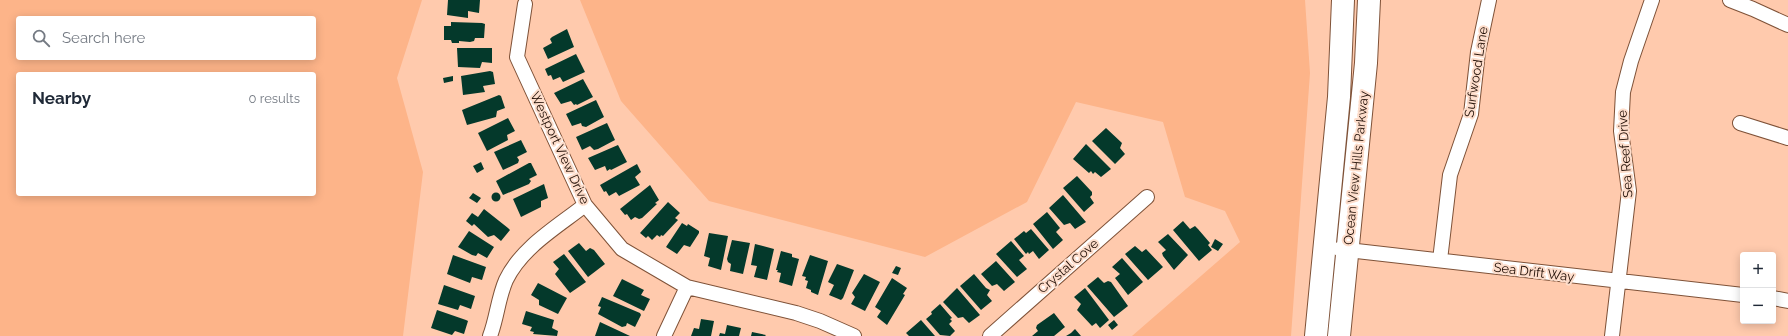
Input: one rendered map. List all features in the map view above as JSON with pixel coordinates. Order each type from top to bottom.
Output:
[{"type":"main road","name":"Ocean View Hills Parkway","points":[[1316,336],[1340,97],[1343,0]]},
{"type":"main road","name":"Ocean View Hills Parkway","points":[[1339,336],[1366,63],[1369,0]]},
{"type":"street","name":"Surfwood Lane","points":[[1440,260],[1450,175],[1471,114],[1478,52],[1488,0]]},
{"type":"street","name":"Sea Reef Drive","points":[[1612,336],[1629,191],[1621,131],[1623,92],[1629,66],[1652,0]]},
{"type":"street","points":[[1730,0],[1788,25]]},
{"type":"street","name":"Westport View Drive","points":[[525,4],[517,56],[585,205],[622,249],[687,287],[796,313],[820,321],[854,336]]},
{"type":"street","points":[[1740,123],[1788,138]]},
{"type":"street","name":"Crystal Cove","points":[[992,335],[1147,197]]},
{"type":"street","points":[[490,336],[506,281],[514,266],[526,252],[585,205]]},
{"type":"street","name":"Sea Drift Way","points":[[1325,246],[1619,282],[1740,295]]},
{"type":"street","points":[[664,336],[687,287]]},
{"type":"street","points":[[1776,299],[1788,301]]},
{"type":"shaded area","points":[[0,0],[422,0],[397,78],[423,172],[403,336],[0,336]]},
{"type":"shaded area","points":[[580,0],[1305,0],[1310,73],[1291,336],[1132,336],[1240,242],[1225,211],[1185,197],[1163,122],[1076,102],[1027,202],[925,257],[709,201],[621,101]]},
{"type":"building","points":[[448,0],[480,0],[479,13],[468,11],[468,18],[447,15]]},
{"type":"building","points":[[451,22],[485,24],[484,38],[475,38],[474,41],[470,42],[459,41],[459,43],[452,43],[451,40],[444,40],[444,26],[451,26]]},
{"type":"building","points":[[567,29],[574,47],[548,59],[543,48],[552,43],[550,39],[552,37]]},
{"type":"building","points":[[457,48],[492,48],[492,63],[482,62],[480,68],[458,67]]},
{"type":"building","points":[[576,54],[585,72],[563,82],[560,77],[553,80],[551,75],[548,76],[545,69]]},
{"type":"building","points":[[490,71],[493,72],[495,84],[483,86],[485,92],[463,95],[461,76]]},
{"type":"building","points":[[453,76],[453,81],[444,83],[443,78]]},
{"type":"building","points":[[583,79],[593,97],[577,105],[574,105],[571,101],[561,104],[554,93]]},
{"type":"building","points":[[499,95],[501,96],[505,108],[497,111],[496,117],[467,125],[462,110]]},
{"type":"building","points":[[596,100],[604,117],[586,127],[582,126],[581,123],[572,126],[566,114]]},
{"type":"building","points":[[508,118],[515,131],[507,135],[508,140],[487,151],[478,133]]},
{"type":"building","points":[[607,123],[615,140],[598,149],[594,150],[590,146],[582,150],[576,137]]},
{"type":"building","points":[[1106,128],[1122,143],[1120,148],[1125,154],[1115,164],[1092,141]]},
{"type":"building","points":[[521,140],[527,152],[517,157],[519,160],[518,163],[503,170],[494,152]]},
{"type":"building","points":[[1086,144],[1111,169],[1101,177],[1095,172],[1093,174],[1091,171],[1089,173],[1073,159]]},
{"type":"building","points":[[618,145],[627,162],[607,171],[605,166],[595,170],[588,158]]},
{"type":"building","points":[[481,162],[484,169],[477,173],[473,166]]},
{"type":"building","points":[[531,163],[537,175],[529,179],[531,181],[529,184],[503,195],[496,181]]},
{"type":"building","points":[[637,164],[641,172],[635,177],[640,185],[619,196],[616,192],[609,196],[606,191],[604,192],[600,185]]},
{"type":"building","points":[[1077,176],[1092,192],[1090,197],[1094,203],[1084,212],[1063,188]]},
{"type":"building","points":[[544,184],[548,198],[541,201],[541,207],[521,217],[513,199]]},
{"type":"building","points":[[650,185],[659,200],[655,203],[657,204],[642,218],[639,219],[635,217],[631,220],[627,214],[625,215],[620,209]]},
{"type":"building","points":[[473,193],[481,198],[477,203],[469,198]]},
{"type":"building","points":[[494,193],[498,193],[500,197],[498,201],[494,201],[492,199],[492,195]]},
{"type":"building","points":[[1063,195],[1086,222],[1075,229],[1070,223],[1064,225],[1049,208]]},
{"type":"building","points":[[668,202],[680,213],[675,218],[678,220],[663,236],[661,235],[660,237],[657,235],[652,240],[648,236],[646,238],[640,233]]},
{"type":"building","points":[[484,209],[510,230],[501,241],[494,235],[488,237],[474,224],[472,226],[466,221],[472,213],[478,217]]},
{"type":"building","points":[[1047,212],[1060,228],[1056,232],[1063,240],[1053,249],[1033,224]]},
{"type":"building","points":[[1183,221],[1190,229],[1195,226],[1210,243],[1208,245],[1212,250],[1199,261],[1173,230]]},
{"type":"building","points":[[682,223],[687,226],[688,224],[699,231],[699,233],[690,247],[684,245],[677,254],[666,247]]},
{"type":"building","points":[[1031,229],[1049,250],[1039,259],[1033,251],[1026,254],[1014,239],[1024,231],[1026,233]]},
{"type":"building","points":[[469,231],[494,247],[487,258],[478,253],[476,256],[472,255],[458,247]]},
{"type":"building","points":[[709,233],[728,236],[721,270],[708,266],[710,258],[704,256]]},
{"type":"building","points":[[1168,234],[1188,255],[1174,270],[1163,256],[1162,253],[1166,250],[1158,242]]},
{"type":"building","points":[[1215,239],[1223,244],[1218,251],[1211,247]]},
{"type":"building","points":[[732,240],[750,243],[743,274],[730,271],[731,264],[727,259]]},
{"type":"building","points":[[1011,241],[1024,256],[1019,260],[1027,269],[1017,277],[996,254]]},
{"type":"building","points":[[579,243],[586,251],[590,248],[594,250],[605,264],[588,277],[568,251]]},
{"type":"building","points":[[755,244],[774,249],[767,280],[754,277],[757,266],[751,265]]},
{"type":"building","points":[[1135,246],[1142,252],[1146,249],[1163,267],[1148,280],[1125,254]]},
{"type":"building","points":[[781,251],[792,254],[792,257],[799,259],[792,286],[779,282],[781,273],[777,272],[778,270],[776,270]]},
{"type":"building","points":[[564,254],[586,282],[570,293],[555,274],[559,269],[553,262]]},
{"type":"building","points":[[453,255],[486,267],[482,280],[472,277],[470,283],[447,274]]},
{"type":"building","points":[[810,255],[828,261],[818,295],[806,288],[808,281],[805,280],[806,277],[802,276]]},
{"type":"building","points":[[1122,258],[1143,282],[1128,295],[1115,278],[1120,274],[1112,267]]},
{"type":"building","points":[[996,261],[1015,282],[1004,291],[997,284],[992,286],[981,274]]},
{"type":"building","points":[[837,264],[854,270],[841,300],[829,295],[834,285],[828,282]]},
{"type":"building","points":[[896,266],[901,268],[898,275],[892,273]]},
{"type":"building","points":[[864,274],[880,282],[865,311],[851,304],[855,297],[852,293]]},
{"type":"building","points":[[974,274],[986,288],[990,290],[987,295],[992,301],[981,310],[960,286]]},
{"type":"building","points":[[1098,277],[1104,283],[1108,281],[1111,282],[1128,306],[1114,317],[1087,286]]},
{"type":"building","points":[[892,278],[907,288],[903,294],[905,295],[887,325],[877,317],[881,311],[875,307]]},
{"type":"building","points":[[622,279],[644,290],[641,295],[650,299],[644,311],[613,296]]},
{"type":"building","points":[[538,283],[567,298],[558,314],[539,305],[539,300],[531,295]]},
{"type":"building","points":[[444,285],[475,296],[471,309],[460,305],[458,310],[438,304]]},
{"type":"building","points":[[957,288],[980,315],[969,323],[963,317],[958,318],[943,302]]},
{"type":"building","points":[[1085,288],[1109,320],[1100,328],[1096,323],[1092,326],[1077,310],[1081,304],[1074,297]]},
{"type":"building","points":[[602,297],[640,313],[641,315],[635,327],[627,323],[626,326],[622,327],[598,314],[601,307],[598,306]]},
{"type":"building","points":[[940,304],[952,318],[950,319],[952,321],[949,324],[955,331],[950,336],[940,335],[926,319]]},
{"type":"building","points":[[437,310],[468,321],[464,334],[455,331],[452,335],[431,328]]},
{"type":"building","points":[[526,311],[554,320],[552,328],[558,331],[557,336],[533,334],[534,332],[530,331],[532,327],[522,324]]},
{"type":"building","points":[[1054,313],[1065,327],[1054,336],[1032,336],[1038,331],[1036,328],[1037,325]]},
{"type":"building","points":[[701,319],[714,321],[711,336],[691,336],[694,328],[699,329]]},
{"type":"building","points":[[921,320],[935,336],[909,336],[906,333]]},
{"type":"building","points":[[1114,320],[1118,325],[1112,330],[1108,325]]},
{"type":"building","points":[[600,322],[630,336],[595,336]]},
{"type":"building","points":[[727,325],[741,328],[739,336],[719,336],[720,333],[725,334]]},
{"type":"building","points":[[1075,329],[1081,336],[1066,336],[1071,333]]},
{"type":"building","points":[[752,332],[766,335],[751,336]]}]
